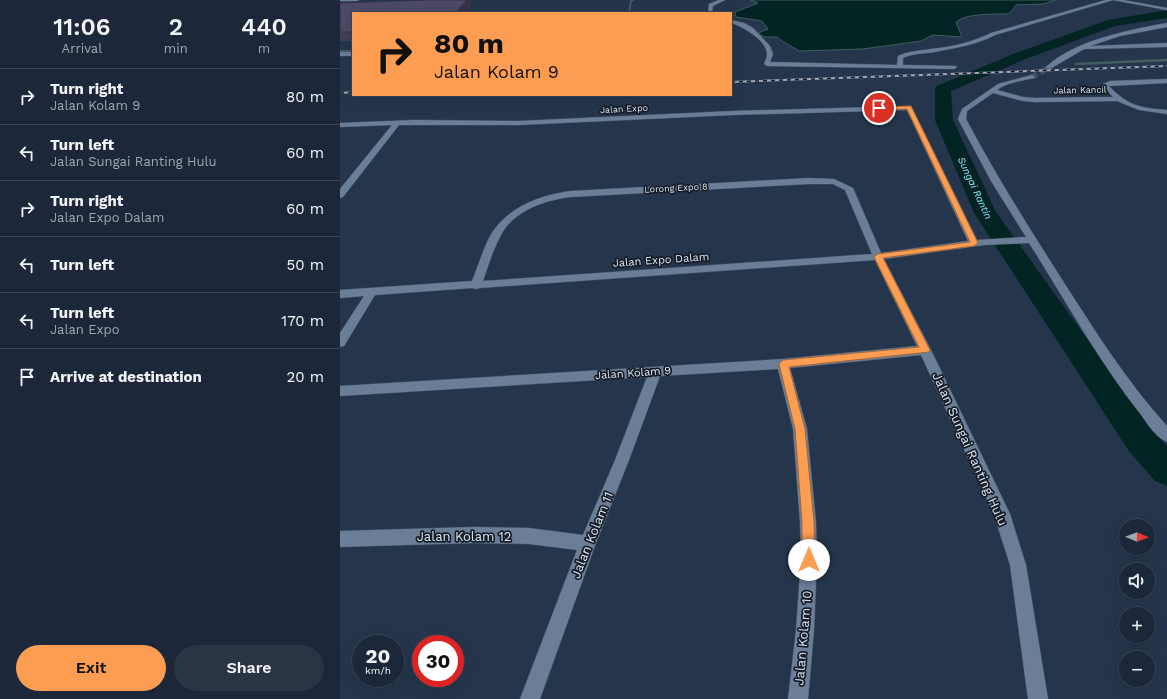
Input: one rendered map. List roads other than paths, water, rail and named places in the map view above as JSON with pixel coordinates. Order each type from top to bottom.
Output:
[{"type":"street","points":[[340,0],[357,0]]},
{"type":"street","points":[[710,12],[711,5],[723,0]]},
{"type":"street","points":[[900,67],[900,57],[905,54],[932,51],[977,42],[992,34],[1111,0]]},
{"type":"street","points":[[1115,0],[1167,9]]},
{"type":"street","points":[[1150,6],[1167,4]]},
{"type":"street","points":[[732,21],[742,24],[751,29],[768,47],[770,54],[767,64],[954,67]]},
{"type":"street","points":[[1048,68],[1078,48],[1092,42],[1118,34],[1167,25]]},
{"type":"street","points":[[1078,48],[1167,46]]},
{"type":"street","points":[[340,54],[352,54]]},
{"type":"street","points":[[1032,78],[1008,82],[992,91],[964,110],[962,119],[993,178],[1104,355],[1149,417],[1167,436]]},
{"type":"street","points":[[1118,99],[1105,85],[1110,83],[1167,81]]},
{"type":"street","name":"Jalan Kancil","points":[[992,91],[1023,99],[1035,100],[1118,99],[1125,104],[1140,109],[1167,112]]},
{"type":"street","name":"Jalan Expo","points":[[340,126],[398,123],[520,123],[717,114],[909,108],[979,243]]},
{"type":"street","points":[[340,195],[398,123]]},
{"type":"street","name":"Lorong Expo 8","points":[[476,286],[496,235],[509,220],[535,202],[553,196],[571,194],[809,181],[834,182],[849,188],[852,193],[878,257]]},
{"type":"street","name":"Jalan Expo Dalam","points":[[340,294],[476,286],[878,257],[979,243],[1032,240]]},
{"type":"street","name":"Jalan Sungai Ranting Hulu","points":[[878,257],[925,350],[1002,514],[1018,565],[1038,699]]},
{"type":"street","points":[[340,343],[372,292]]},
{"type":"street","name":"Jalan Kolam 9","points":[[340,391],[783,364],[925,350]]},
{"type":"street","name":"Jalan Kolam 10","points":[[783,364],[800,429],[808,522],[809,560],[805,630],[798,699]]},
{"type":"street","name":"Jalan Kolam 11","points":[[530,699],[588,543],[622,460],[655,372]]},
{"type":"street","name":"Jalan Kolam 12","points":[[340,539],[482,535],[529,536],[588,543]]},
{"type":"waterway","points":[[629,12],[631,1],[633,0]]},
{"type":"waterway","name":"Sungai Rantin","points":[[1167,14],[1112,23],[1018,57],[943,89],[944,120],[985,213],[1141,441],[1167,470]]},
{"type":"waterway","points":[[340,51],[352,51]]},
{"type":"waterway","points":[[1076,64],[1167,60]]},
{"type":"tunnel","points":[[1032,77],[1048,68]]},
{"type":"railway","points":[[732,82],[1167,66]]},
{"type":"railway","points":[[340,93],[352,92]]}]
